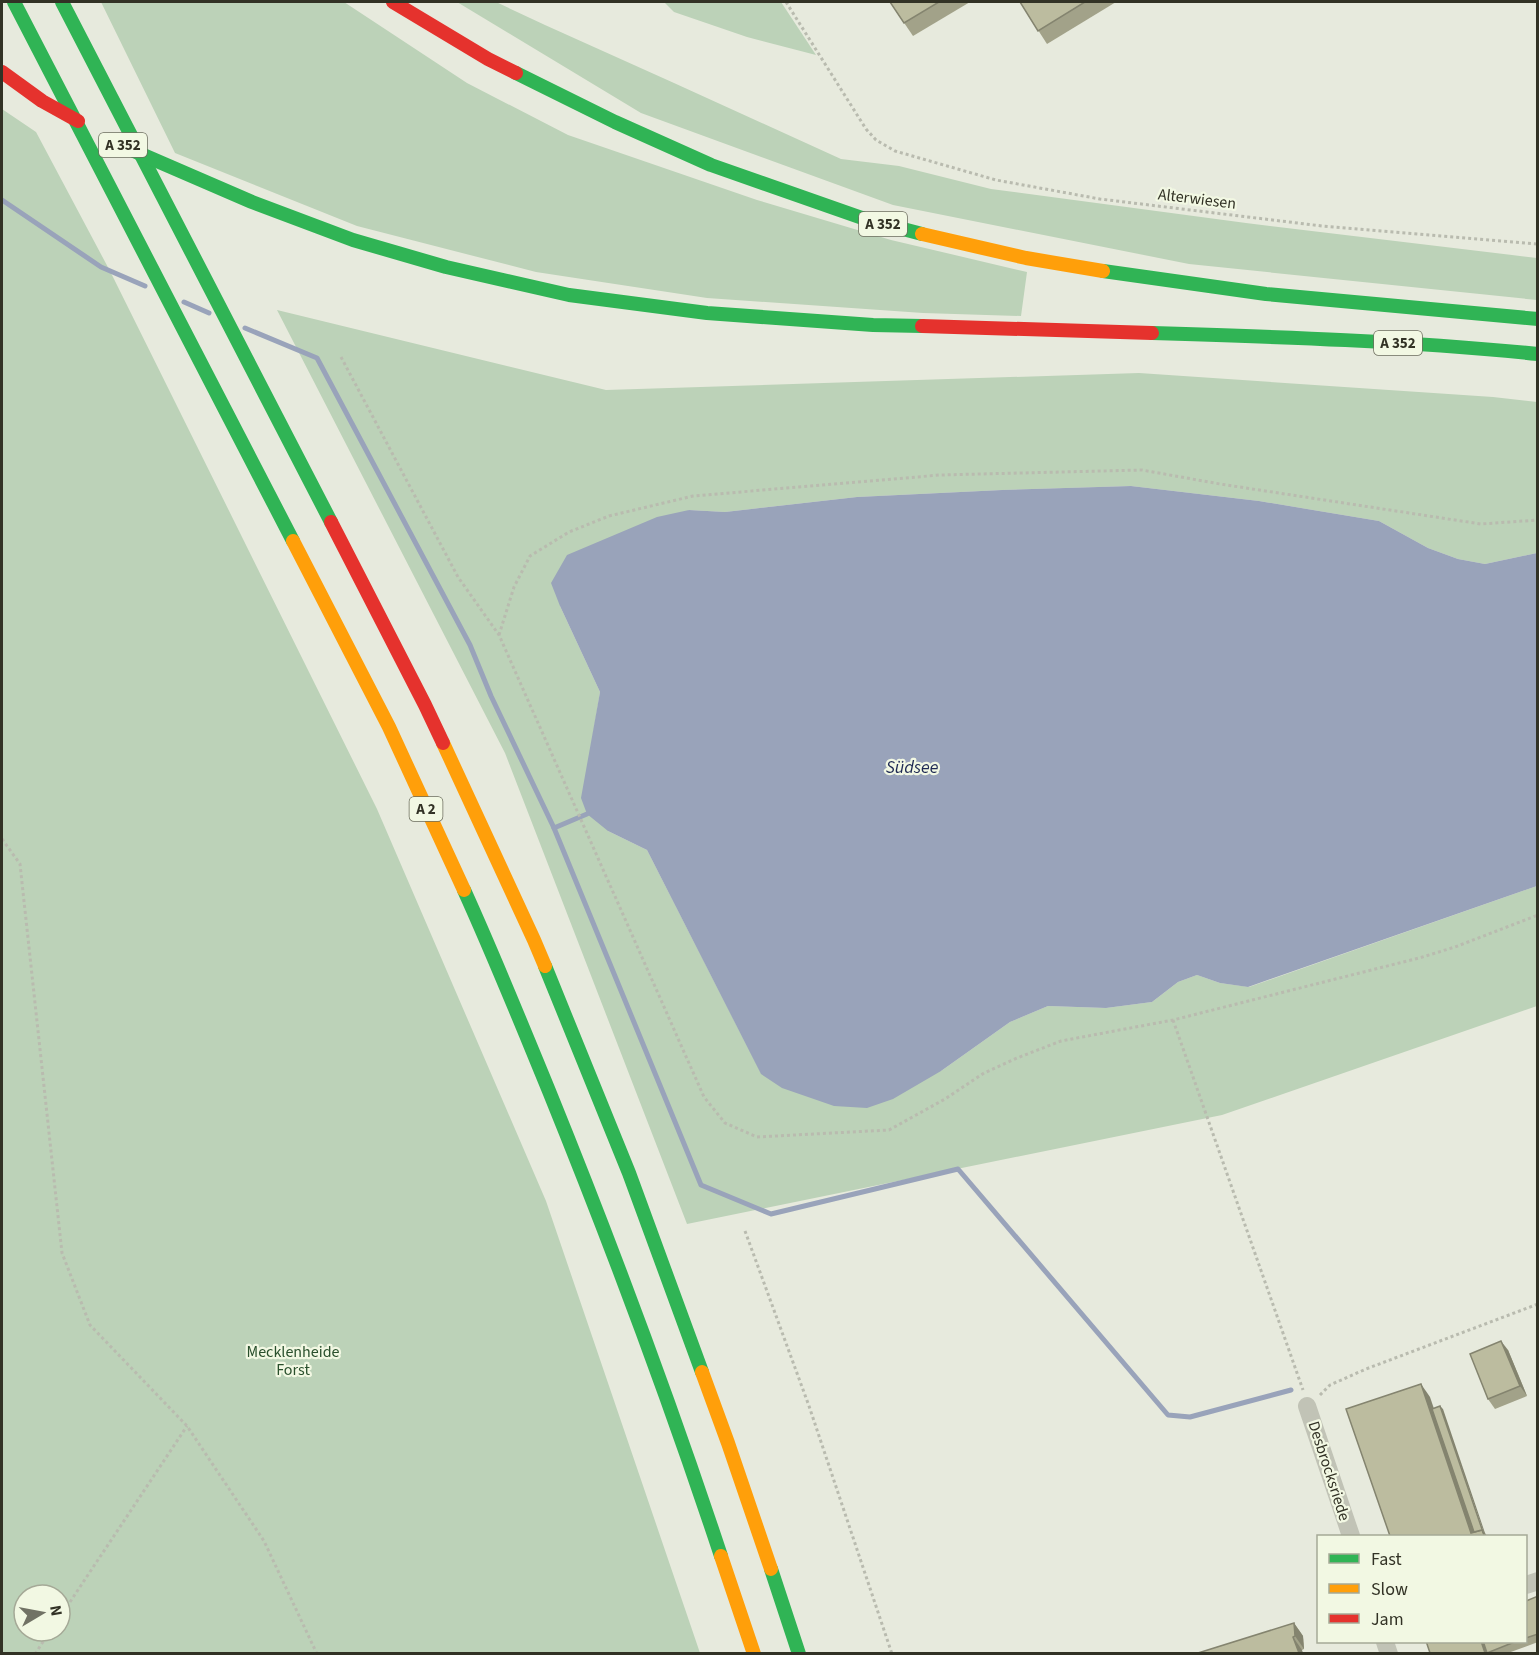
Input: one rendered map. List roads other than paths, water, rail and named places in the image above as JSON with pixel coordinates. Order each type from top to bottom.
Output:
[{"type":"highway","name":"A 2","points":[[14,2],[389,727],[494,956],[599,1216],[689,1460],[754,1653]]},
{"type":"highway","name":"A 2","points":[[62,2],[425,705],[534,940],[629,1173],[728,1443],[799,1653]]},
{"type":"highway","name":"A 352","points":[[393,2],[488,59],[615,122],[711,165],[876,222],[1026,258],[1117,273],[1266,294],[1538,319]]},
{"type":"highway","name":"A 352","points":[[2,72],[42,101],[99,132]]},
{"type":"highway","name":"A 352","points":[[119,142],[148,158],[252,202],[353,240],[446,267],[569,295],[707,313],[873,326],[1259,336],[1470,347],[1538,354]]},
{"type":"street","name":"Desbrocksriede","points":[[1307,1406],[1351,1535]]},
{"type":"water","name":"Südsee","points":[[1131,486],[1259,501],[1379,521],[1428,548],[1458,559],[1485,564],[1537,553],[1537,886],[1248,987],[1220,983],[1197,975],[1178,982],[1152,1002],[1106,1008],[1048,1006],[1010,1022],[941,1071],[893,1099],[867,1108],[834,1106],[782,1088],[761,1074],[647,850],[608,831],[587,814],[581,798],[600,692],[551,583],[567,555],[657,517],[689,510],[725,512],[857,497]]},
{"type":"waterway","points":[[2,200],[101,267],[145,286]]},
{"type":"waterway","points":[[184,302],[209,313]]},
{"type":"waterway","points":[[245,328],[317,358],[470,645],[491,696],[554,828],[587,814]]},
{"type":"waterway","points":[[554,828],[701,1185],[771,1214],[958,1169],[1168,1415],[1190,1417],[1291,1390]]},
{"type":"park label","name":"Mecklenheide Forst","points":[[293,1361]]}]
